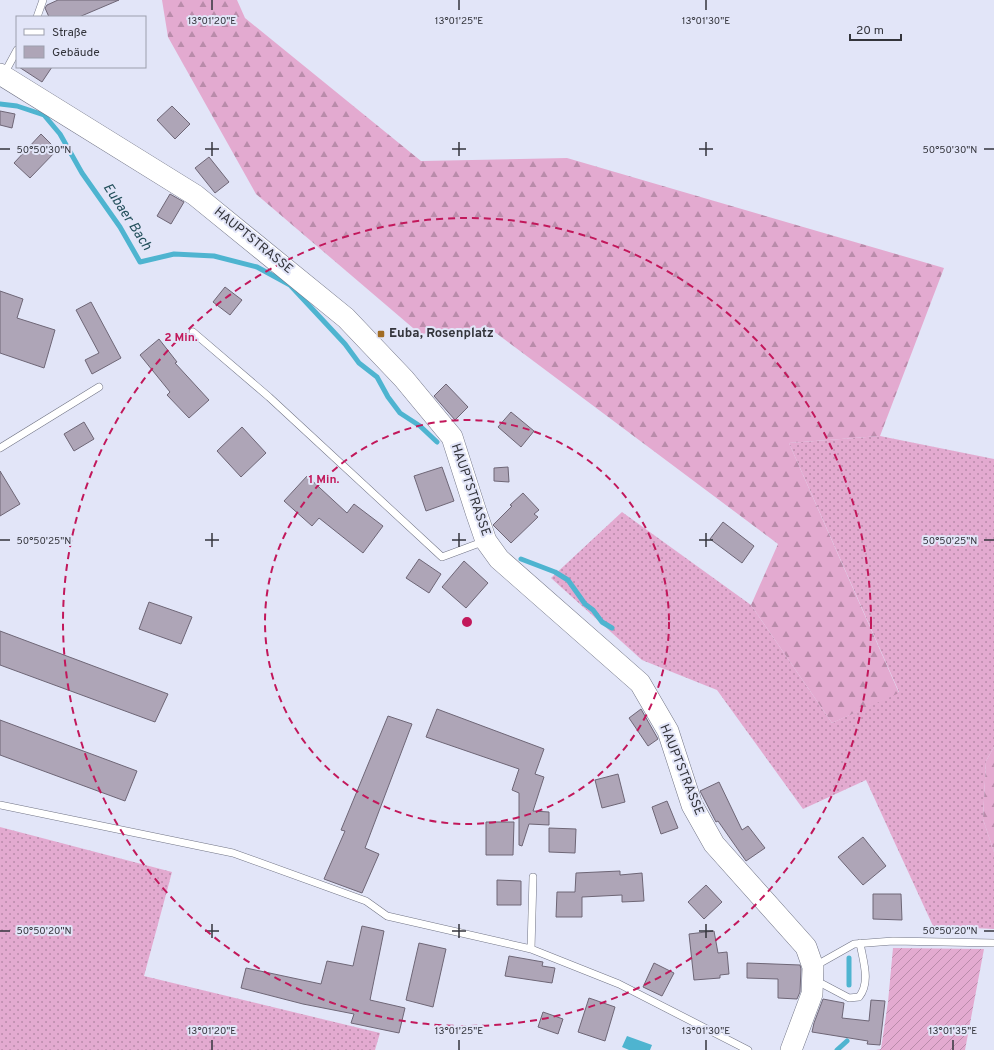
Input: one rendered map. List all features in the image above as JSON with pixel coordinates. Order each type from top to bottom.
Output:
[{"type":"street","name":"HAUPTSTRASSE","points":[[2,75],[196,195],[346,318],[404,379],[452,437],[486,541],[499,559],[640,683],[668,732],[692,805],[714,844],[806,947],[813,973],[812,994],[791,1050]]},
{"type":"lane","points":[[37,16],[43,0]]},
{"type":"lane","points":[[2,75],[16,52]]},
{"type":"lane","points":[[193,332],[269,397],[442,557],[486,541]]},
{"type":"lane","points":[[0,448],[99,387]]},
{"type":"lane","points":[[0,805],[233,853],[366,901],[387,916],[531,949],[619,984],[748,1050]]},
{"type":"lane","points":[[531,949],[533,877]]},
{"type":"lane","points":[[860,943],[866,980],[864,991],[859,997],[849,998],[813,973],[854,944],[860,943],[893,941],[994,943]]},
{"type":"green space","points":[[162,0],[237,0],[245,18],[421,161],[567,158],[944,268],[880,436],[789,443],[899,693],[832,723],[751,605],[778,544],[488,327],[420,334],[256,194],[168,37]]},
{"type":"green space","points":[[880,436],[994,459],[994,747],[986,761],[983,819],[994,852],[994,929],[933,926],[866,780],[803,809],[717,690],[642,660],[551,578],[622,512],[751,605],[832,723],[899,692],[789,443]]},
{"type":"green space","points":[[994,747],[994,852],[983,819],[986,761]]},
{"type":"green space","points":[[0,827],[172,872],[144,976],[380,1033],[375,1050],[0,1050]]},
{"type":"green space","points":[[893,948],[984,949],[965,1050],[876,1050],[881,1049],[888,1002]]},
{"type":"water","points":[[627,1036],[652,1045],[650,1050],[629,1050],[622,1047]]},
{"type":"building","points":[[58,0],[119,0],[81,16],[49,16],[45,8],[47,5]]},
{"type":"building","points":[[21,68],[51,68],[42,82]]},
{"type":"building","points":[[172,106],[190,124],[175,139],[157,120]]},
{"type":"building","points":[[0,111],[15,114],[12,128],[0,125]]},
{"type":"building","points":[[41,134],[57,150],[30,178],[14,163]]},
{"type":"building","points":[[209,157],[229,182],[215,193],[195,168]]},
{"type":"building","points":[[170,194],[184,202],[171,224],[157,216]]},
{"type":"building","points":[[225,287],[242,300],[230,315],[213,302]]},
{"type":"building","points":[[0,291],[23,299],[17,318],[55,330],[44,368],[0,353]]},
{"type":"building","points":[[91,302],[121,358],[92,374],[85,360],[99,353],[76,310]]},
{"type":"building","points":[[159,339],[177,362],[175,363],[209,400],[189,418],[167,395],[170,392],[140,355]]},
{"type":"building","points":[[446,384],[468,407],[455,420],[434,396]]},
{"type":"building","points":[[511,412],[534,431],[521,447],[498,427]]},
{"type":"building","points":[[84,422],[94,439],[74,451],[64,434]]},
{"type":"building","points":[[242,427],[266,453],[241,477],[217,451]]},
{"type":"building","points":[[442,467],[454,501],[426,511],[414,476]]},
{"type":"building","points":[[508,467],[509,482],[494,481],[494,468]]},
{"type":"building","points":[[0,471],[20,504],[0,516]]},
{"type":"building","points":[[307,476],[347,513],[354,504],[383,526],[363,553],[319,518],[312,526],[284,501]]},
{"type":"building","points":[[523,493],[539,510],[534,514],[538,517],[511,543],[493,525],[512,506],[510,505]]},
{"type":"building","points":[[723,522],[754,546],[742,563],[710,539]]},
{"type":"building","points":[[419,559],[441,574],[429,593],[406,578]]},
{"type":"building","points":[[464,561],[488,583],[466,608],[442,587]]},
{"type":"building","points":[[149,602],[192,617],[181,644],[139,629]]},
{"type":"building","points":[[0,631],[168,694],[155,722],[0,665]]},
{"type":"building","points":[[437,709],[544,749],[535,774],[544,777],[533,811],[549,812],[549,825],[529,824],[522,846],[519,845],[519,793],[512,790],[519,769],[426,737]]},
{"type":"building","points":[[641,709],[658,739],[648,746],[629,718]]},
{"type":"building","points":[[388,716],[412,724],[365,848],[379,854],[362,893],[324,879],[345,831],[341,830]]},
{"type":"building","points":[[0,720],[137,771],[125,801],[0,755]]},
{"type":"building","points":[[618,774],[625,802],[602,808],[595,780]]},
{"type":"building","points":[[719,782],[742,830],[748,826],[765,848],[746,861],[718,821],[716,822],[700,791]]},
{"type":"building","points":[[667,801],[678,828],[661,834],[652,807]]},
{"type":"building","points":[[486,822],[514,822],[513,855],[486,855]]},
{"type":"building","points":[[549,828],[576,829],[575,853],[549,852]]},
{"type":"building","points":[[863,837],[886,866],[863,885],[838,857]]},
{"type":"building","points":[[620,871],[620,875],[642,873],[644,901],[622,902],[622,895],[582,897],[582,917],[556,917],[557,892],[575,892],[576,873]]},
{"type":"building","points":[[497,880],[521,881],[521,905],[497,905]]},
{"type":"building","points":[[706,885],[722,902],[704,919],[688,902]]},
{"type":"building","points":[[873,894],[901,894],[902,920],[873,919]]},
{"type":"building","points":[[362,926],[384,931],[370,1000],[405,1008],[399,1033],[351,1023],[354,1014],[303,1004],[241,988],[246,968],[321,984],[327,961],[353,966]]},
{"type":"building","points":[[714,931],[718,953],[727,952],[729,974],[720,975],[720,978],[694,980],[689,934]]},
{"type":"building","points":[[419,943],[446,949],[433,1007],[406,1000]]},
{"type":"building","points":[[509,956],[543,962],[542,966],[555,968],[552,983],[505,976]]},
{"type":"building","points":[[654,963],[674,973],[662,996],[643,987]]},
{"type":"building","points":[[747,963],[800,965],[800,992],[797,999],[778,998],[778,979],[747,978]]},
{"type":"building","points":[[589,998],[615,1007],[605,1041],[578,1032]]},
{"type":"building","points":[[823,999],[844,1003],[842,1018],[869,1021],[871,1000],[885,1001],[880,1045],[867,1044],[868,1041],[812,1032]]},
{"type":"building","points":[[543,1012],[563,1019],[558,1034],[538,1027]]},
{"type":"waterway","name":"Eubaer Bach","points":[[0,104],[17,106],[44,115],[60,134],[82,173],[120,227],[140,262],[174,254],[214,256],[257,267],[290,285],[345,344],[359,363],[377,377],[388,397],[400,413],[420,426],[437,442]]},
{"type":"waterway","points":[[521,559],[555,572],[568,580],[585,604],[593,610],[602,622],[612,628]]},
{"type":"waterway","points":[[849,958],[849,985]]},
{"type":"waterway","name":"Eubaer Bach","points":[[837,1050],[847,1041]]},
{"type":"place","name":"Euba, Rosenplatz","points":[[381,334]]}]
